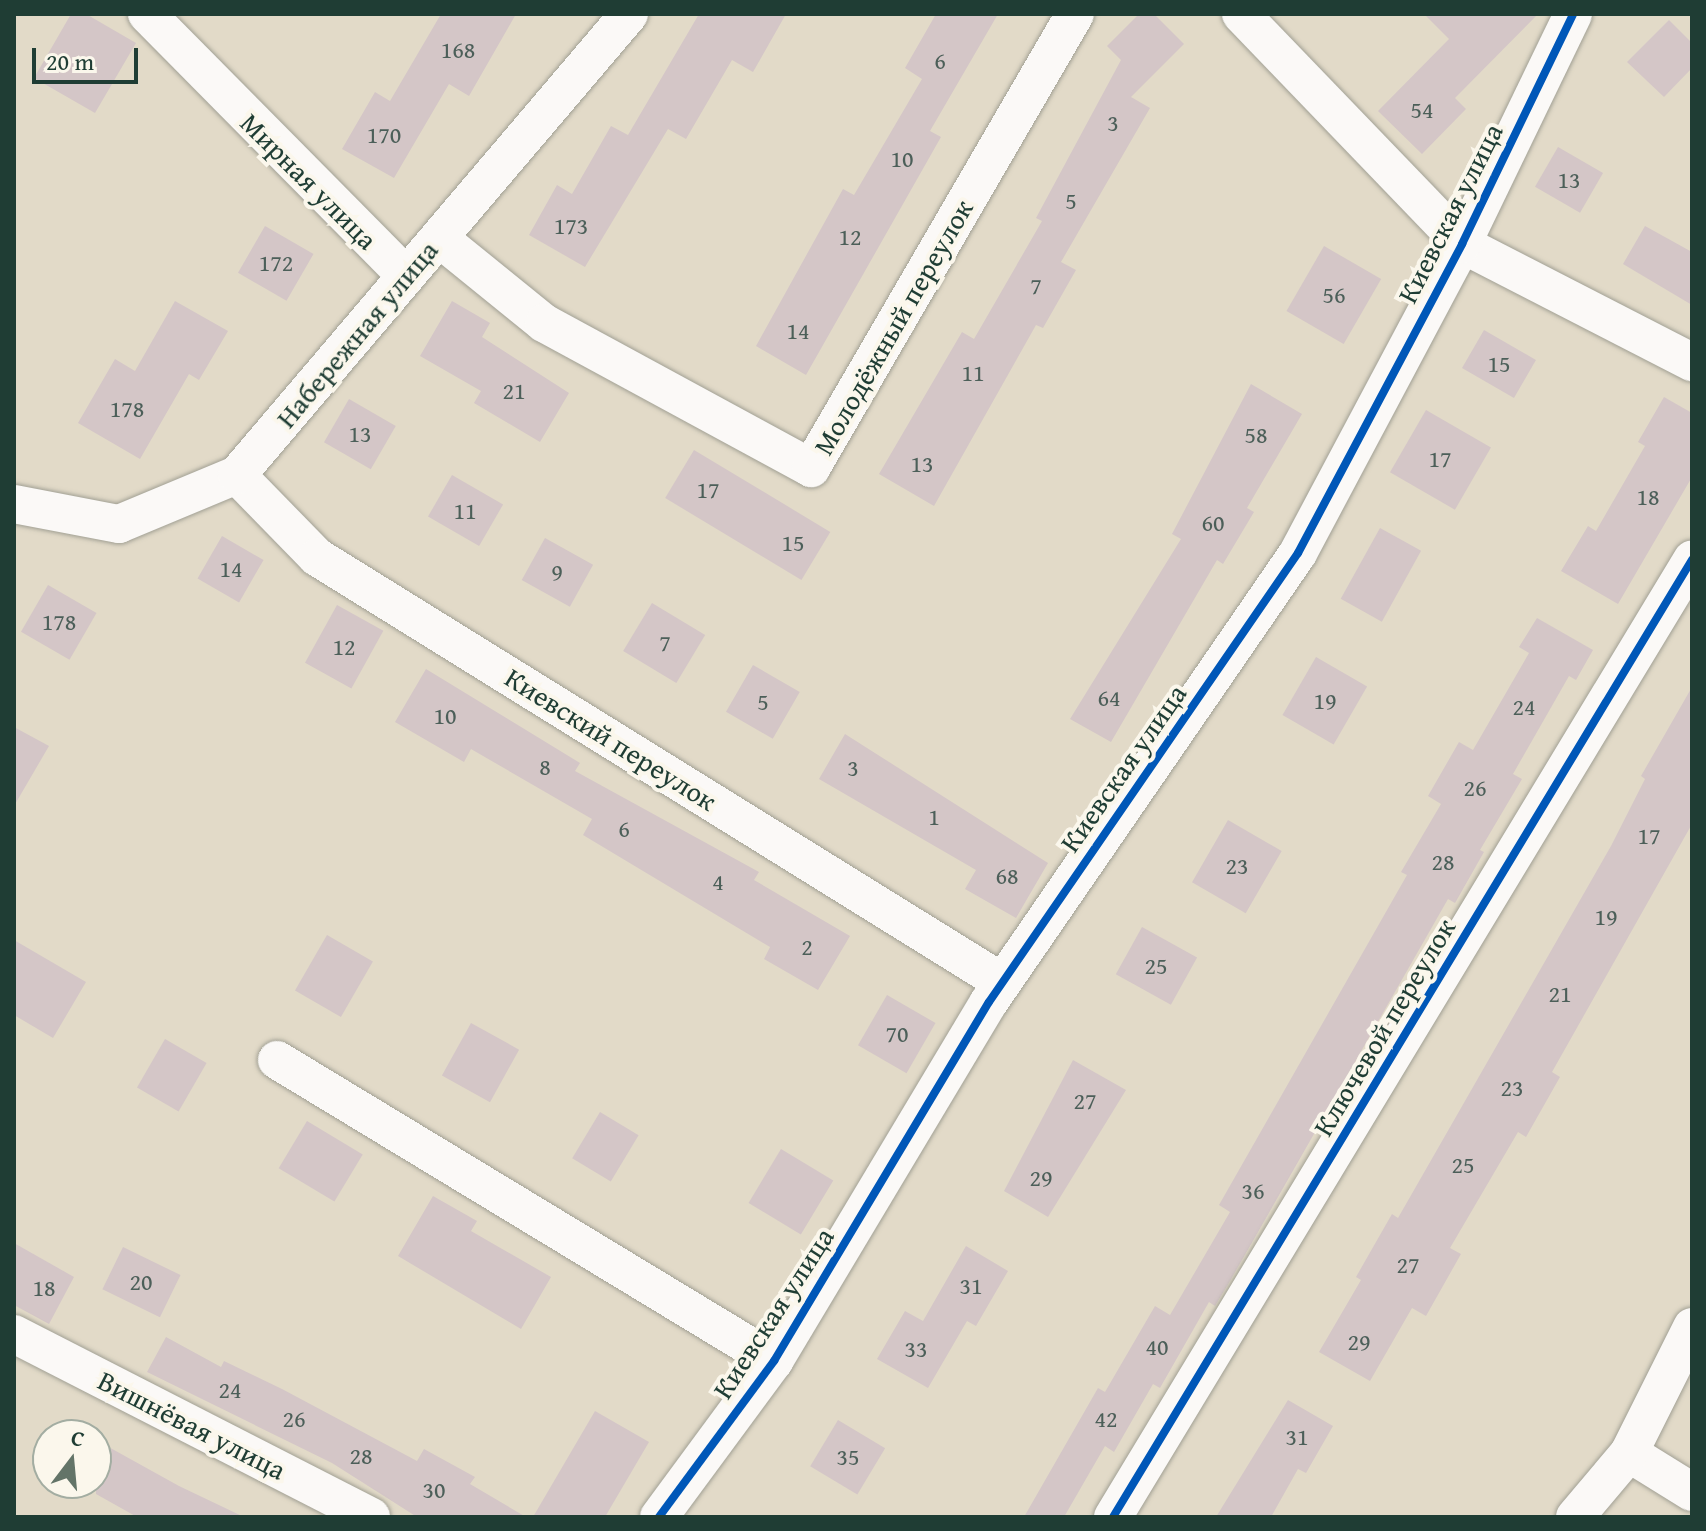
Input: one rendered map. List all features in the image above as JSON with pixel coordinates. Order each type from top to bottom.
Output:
[{"type":"street","name":"Мирная улица","points":[[147,14],[406,276]]},
{"type":"street","name":"Набережная улица","points":[[14,504],[119,524],[237,475],[629,14]]},
{"type":"street","name":"Молодёжный переулок","points":[[439,238],[544,323],[811,468],[1075,14]]},
{"type":"street","points":[[1241,14],[1462,244],[1692,362]]},
{"type":"street","name":"Киевская улица","points":[[659,1517],[774,1361],[1002,982],[1298,553],[1462,244],[1573,14]]},
{"type":"street","name":"Киевский переулок","points":[[237,475],[317,557],[1002,982]]},
{"type":"street","name":"Ключевой переулок","points":[[1113,1517],[1692,560]]},
{"type":"street","name":"Киевская улица","points":[[277,1060],[774,1361]]},
{"type":"street","points":[[1575,1517],[1629,1453],[1692,1327]]},
{"type":"street","name":"Вишнёвая улица","points":[[14,1334],[371,1517]]},
{"type":"street","points":[[1629,1453],[1692,1492]]},
{"type":"building","points":[[71,14],[86,14],[136,43],[95,113],[34,78]]},
{"type":"building","points":[[441,14],[516,14],[469,96],[449,84],[394,178],[342,149],[375,92],[390,101]]},
{"type":"building","points":[[699,14],[786,14],[753,72],[732,60],[686,139],[668,129],[585,267],[529,235],[557,185],[572,194],[611,126],[628,135]]},
{"type":"building","points":[[936,14],[998,14],[930,131],[941,137],[806,375],[756,346],[843,189],[854,195],[922,79],[905,68]]},
{"type":"building","points":[[1139,14],[1154,14],[1184,44],[1131,97],[1150,108],[1061,262],[1076,270],[1043,328],[1036,325],[934,506],[879,474],[962,332],[974,339],[1042,221],[1036,218],[1121,60],[1107,46]]},
{"type":"building","points":[[1424,14],[1538,14],[1455,98],[1466,109],[1422,154],[1378,111],[1449,39]]},
{"type":"building","points":[[1669,20],[1692,43],[1692,68],[1664,97],[1627,62]]},
{"type":"building","points":[[1558,147],[1603,173],[1580,213],[1535,187]]},
{"type":"building","points":[[265,226],[313,254],[286,301],[238,273]]},
{"type":"building","points":[[1645,226],[1692,252],[1692,305],[1623,264]]},
{"type":"building","points":[[1324,246],[1381,279],[1344,344],[1286,311]]},
{"type":"building","points":[[175,301],[228,331],[199,380],[189,374],[140,459],[78,423],[115,359],[135,371]]},
{"type":"building","points":[[452,301],[490,323],[482,337],[569,393],[540,442],[474,403],[481,391],[420,356]]},
{"type":"building","points":[[1484,330],[1536,360],[1514,398],[1462,368]]},
{"type":"building","points":[[1251,384],[1302,414],[1247,508],[1254,512],[1223,564],[1217,560],[1111,742],[1070,719],[1181,539],[1172,534]]},
{"type":"building","points":[[1664,397],[1692,413],[1692,477],[1618,604],[1561,571],[1588,526],[1596,531],[1645,446],[1638,442]]},
{"type":"building","points":[[349,399],[396,426],[371,469],[324,442]]},
{"type":"building","points":[[1426,410],[1491,448],[1455,510],[1390,472]]},
{"type":"building","points":[[694,450],[830,532],[801,580],[665,498]]},
{"type":"building","points":[[452,475],[503,504],[479,546],[428,517]]},
{"type":"building","points":[[1380,528],[1421,551],[1382,622],[1341,599]]},
{"type":"building","points":[[222,536],[264,560],[239,602],[198,578]]},
{"type":"building","points":[[545,538],[593,565],[570,607],[522,580]]},
{"type":"building","points":[[48,585],[96,613],[69,660],[21,632]]},
{"type":"building","points":[[652,603],[705,635],[676,683],[623,651]]},
{"type":"building","points":[[337,605],[383,631],[351,688],[305,663]]},
{"type":"building","points":[[1537,618],[1593,650],[1576,680],[1569,676],[1513,774],[1522,779],[1480,850],[1484,852],[1455,903],[1448,899],[1230,1281],[1215,1306],[1209,1302],[1160,1388],[1153,1384],[1114,1452],[1105,1446],[1064,1517],[1024,1517],[1098,1388],[1105,1392],[1155,1306],[1170,1315],[1230,1212],[1219,1205],[1407,875],[1401,872],[1441,804],[1428,796],[1459,742],[1473,750],[1529,653],[1519,647]]},
{"type":"building","points":[[1316,657],[1367,686],[1334,745],[1282,715]]},
{"type":"building","points":[[753,665],[800,692],[773,739],[726,712]]},
{"type":"building","points":[[426,669],[580,763],[575,771],[759,872],[754,880],[850,936],[818,990],[764,959],[770,947],[583,835],[592,819],[471,749],[464,762],[395,722]]},
{"type":"building","points":[[1692,687],[1692,824],[1552,1072],[1560,1077],[1526,1137],[1518,1132],[1450,1248],[1461,1254],[1426,1316],[1412,1308],[1370,1381],[1319,1352],[1361,1280],[1356,1277],[1392,1214],[1398,1218],[1611,846],[1645,779],[1641,776]]},
{"type":"building","points":[[14,727],[49,746],[14,806]]},
{"type":"building","points":[[845,734],[1048,863],[1016,918],[965,889],[976,870],[819,779]]},
{"type":"building","points":[[1228,820],[1282,851],[1246,913],[1192,882]]},
{"type":"building","points":[[1142,927],[1197,958],[1171,1005],[1116,974]]},
{"type":"building","points":[[327,935],[373,962],[341,1017],[295,990]]},
{"type":"building","points":[[14,940],[86,982],[53,1038],[14,1015]]},
{"type":"building","points":[[887,995],[935,1023],[906,1073],[858,1045]]},
{"type":"building","points":[[471,1023],[519,1050],[490,1102],[442,1075]]},
{"type":"building","points":[[165,1039],[207,1063],[179,1111],[137,1087]]},
{"type":"building","points":[[1073,1060],[1126,1090],[1048,1217],[1004,1191]]},
{"type":"building","points":[[600,1112],[639,1135],[611,1181],[572,1158]]},
{"type":"building","points":[[307,1121],[363,1154],[334,1202],[279,1168]]},
{"type":"building","points":[[781,1149],[833,1180],[801,1234],[749,1203]]},
{"type":"building","points":[[433,1196],[477,1221],[471,1231],[551,1277],[521,1329],[398,1256]]},
{"type":"building","points":[[14,1243],[74,1277],[49,1324],[14,1305]]},
{"type":"building","points":[[966,1246],[1008,1271],[976,1326],[967,1321],[928,1388],[877,1359],[905,1311],[923,1321]]},
{"type":"building","points":[[123,1247],[181,1275],[160,1317],[102,1289]]},
{"type":"building","points":[[166,1337],[221,1367],[224,1361],[282,1389],[417,1461],[424,1449],[475,1477],[470,1484],[526,1517],[417,1517],[332,1463],[147,1372]]},
{"type":"building","points":[[1288,1400],[1333,1426],[1306,1473],[1298,1469],[1271,1517],[1216,1517]]},
{"type":"building","points":[[595,1411],[649,1442],[605,1517],[533,1517]]},
{"type":"building","points":[[838,1420],[885,1448],[857,1495],[810,1466]]},
{"type":"building","points":[[112,1449],[244,1517],[137,1517],[105,1499],[112,1499]]},
{"type":"cycle path","points":[[659,1517],[774,1361],[989,1002],[1298,553],[1462,244],[1573,14]]},
{"type":"cycle path","points":[[1113,1517],[1692,560]]}]
